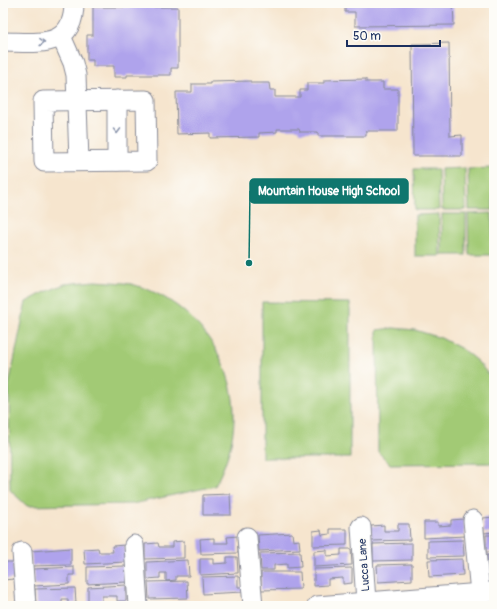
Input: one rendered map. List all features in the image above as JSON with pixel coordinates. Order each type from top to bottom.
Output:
[{"type":"street","points":[[3,42],[49,42],[61,36],[71,23],[72,5]]},
{"type":"street","points":[[61,36],[73,63],[76,75],[79,161]]},
{"type":"street","points":[[117,100],[117,161]]},
{"type":"street","points":[[117,100],[146,100],[147,161],[44,162],[43,101],[117,100]]},
{"type":"street","points":[[318,606],[487,593],[473,520]]},
{"type":"street","name":"Lucca Lane","points":[[361,528],[366,602]]},
{"type":"street","points":[[247,536],[253,606]]},
{"type":"street","points":[[134,545],[138,606]]},
{"type":"street","points":[[22,552],[26,606]]},
{"type":"green space","points":[[465,168],[466,210],[442,210],[441,169]]},
{"type":"green space","points":[[492,168],[493,210],[469,210],[468,169]]},
{"type":"green space","points":[[414,169],[438,169],[439,210],[415,210]]},
{"type":"green space","points":[[492,213],[493,255],[469,255],[468,214]]},
{"type":"green space","points":[[439,214],[440,256],[415,256],[415,215]]},
{"type":"green space","points":[[442,214],[466,214],[466,255],[442,255]]},
{"type":"green space","points":[[95,281],[131,284],[155,293],[178,306],[197,324],[212,344],[224,367],[232,391],[234,417],[231,443],[228,454],[215,486],[132,504],[27,506],[10,490],[9,385],[26,302],[65,284]]},
{"type":"green space","points":[[262,302],[350,303],[350,458],[262,458]]},
{"type":"green space","points":[[393,328],[415,330],[441,338],[462,349],[478,362],[494,381],[494,463],[390,464],[378,452],[377,330]]},
{"type":"building","points":[[345,3],[453,3],[454,25],[355,26],[355,12],[345,12]]},
{"type":"building","points":[[93,7],[178,7],[178,68],[171,68],[171,75],[127,75],[127,77],[114,77],[114,66],[93,66],[93,60],[87,60],[87,35],[93,35]]},
{"type":"building","points":[[449,43],[450,136],[462,135],[462,156],[413,156],[412,44]]},
{"type":"building","points":[[366,79],[366,82],[383,82],[383,89],[398,89],[398,131],[366,131],[366,136],[318,136],[318,132],[300,132],[299,129],[277,129],[277,132],[259,133],[259,137],[210,138],[210,133],[177,134],[176,92],[192,92],[192,84],[251,81],[251,83],[269,83],[270,90],[275,90],[275,97],[300,97],[300,90],[307,90],[307,83],[324,83],[324,80]]},
{"type":"building","points":[[230,494],[231,515],[203,515],[203,495]]},
{"type":"building","points":[[494,517],[494,532],[484,533],[483,518]]},
{"type":"building","points":[[464,519],[465,536],[424,538],[424,522],[438,522],[438,526],[451,525],[451,520]]},
{"type":"building","points":[[398,524],[409,524],[410,540],[371,541],[371,526],[384,525],[384,531],[398,531]]},
{"type":"building","points":[[330,529],[347,529],[347,545],[313,546],[313,531],[321,530],[322,535],[330,534]]},
{"type":"building","points":[[292,533],[293,541],[299,540],[300,549],[259,551],[258,535]]},
{"type":"building","points":[[486,535],[494,535],[494,552],[486,552]]},
{"type":"building","points":[[238,536],[238,553],[201,554],[200,539],[214,538],[214,543],[228,543],[227,537]]},
{"type":"building","points":[[463,540],[464,556],[428,557],[428,541]]},
{"type":"building","points":[[184,541],[184,558],[145,559],[145,544],[158,543],[159,547],[172,547],[172,542]]},
{"type":"building","points":[[412,543],[412,560],[373,561],[373,544]]},
{"type":"building","points":[[125,545],[126,562],[85,564],[84,549],[98,548],[99,552],[113,552],[112,546]]},
{"type":"building","points":[[71,548],[71,565],[32,566],[31,551]]},
{"type":"building","points":[[341,549],[351,549],[352,565],[314,567],[314,551],[327,550],[327,556],[341,555]]},
{"type":"building","points":[[300,552],[301,567],[287,568],[287,564],[274,565],[274,570],[261,570],[260,553]]},
{"type":"building","points":[[487,555],[494,555],[494,572],[488,572]]},
{"type":"building","points":[[227,557],[237,557],[238,573],[200,575],[200,559],[213,559],[213,564],[227,563]]},
{"type":"building","points":[[462,559],[463,575],[429,577],[428,560]]},
{"type":"building","points":[[188,560],[189,576],[176,576],[176,580],[166,581],[166,573],[160,573],[160,578],[147,579],[147,562]]},
{"type":"building","points":[[3,562],[13,562],[14,579],[3,580]]},
{"type":"building","points":[[412,564],[412,580],[378,582],[377,565]]},
{"type":"building","points":[[126,566],[127,582],[87,584],[87,567]]},
{"type":"building","points":[[74,567],[74,575],[69,575],[69,584],[34,586],[33,569]]},
{"type":"building","points":[[352,568],[352,583],[343,584],[343,578],[328,579],[328,585],[314,586],[314,569]]},
{"type":"building","points":[[261,572],[300,572],[301,589],[261,590]]},
{"type":"building","points":[[238,576],[238,587],[243,587],[243,592],[203,594],[202,577]]},
{"type":"building","points":[[187,581],[188,598],[149,599],[148,582]]},
{"type":"building","points":[[126,585],[126,601],[117,601],[117,596],[102,596],[102,603],[88,604],[88,587]]},
{"type":"building","points":[[75,588],[76,603],[68,604],[68,599],[62,599],[62,605],[36,606],[35,589]]},
{"type":"place","name":"Mountain House High School","points":[[249,263]]}]
